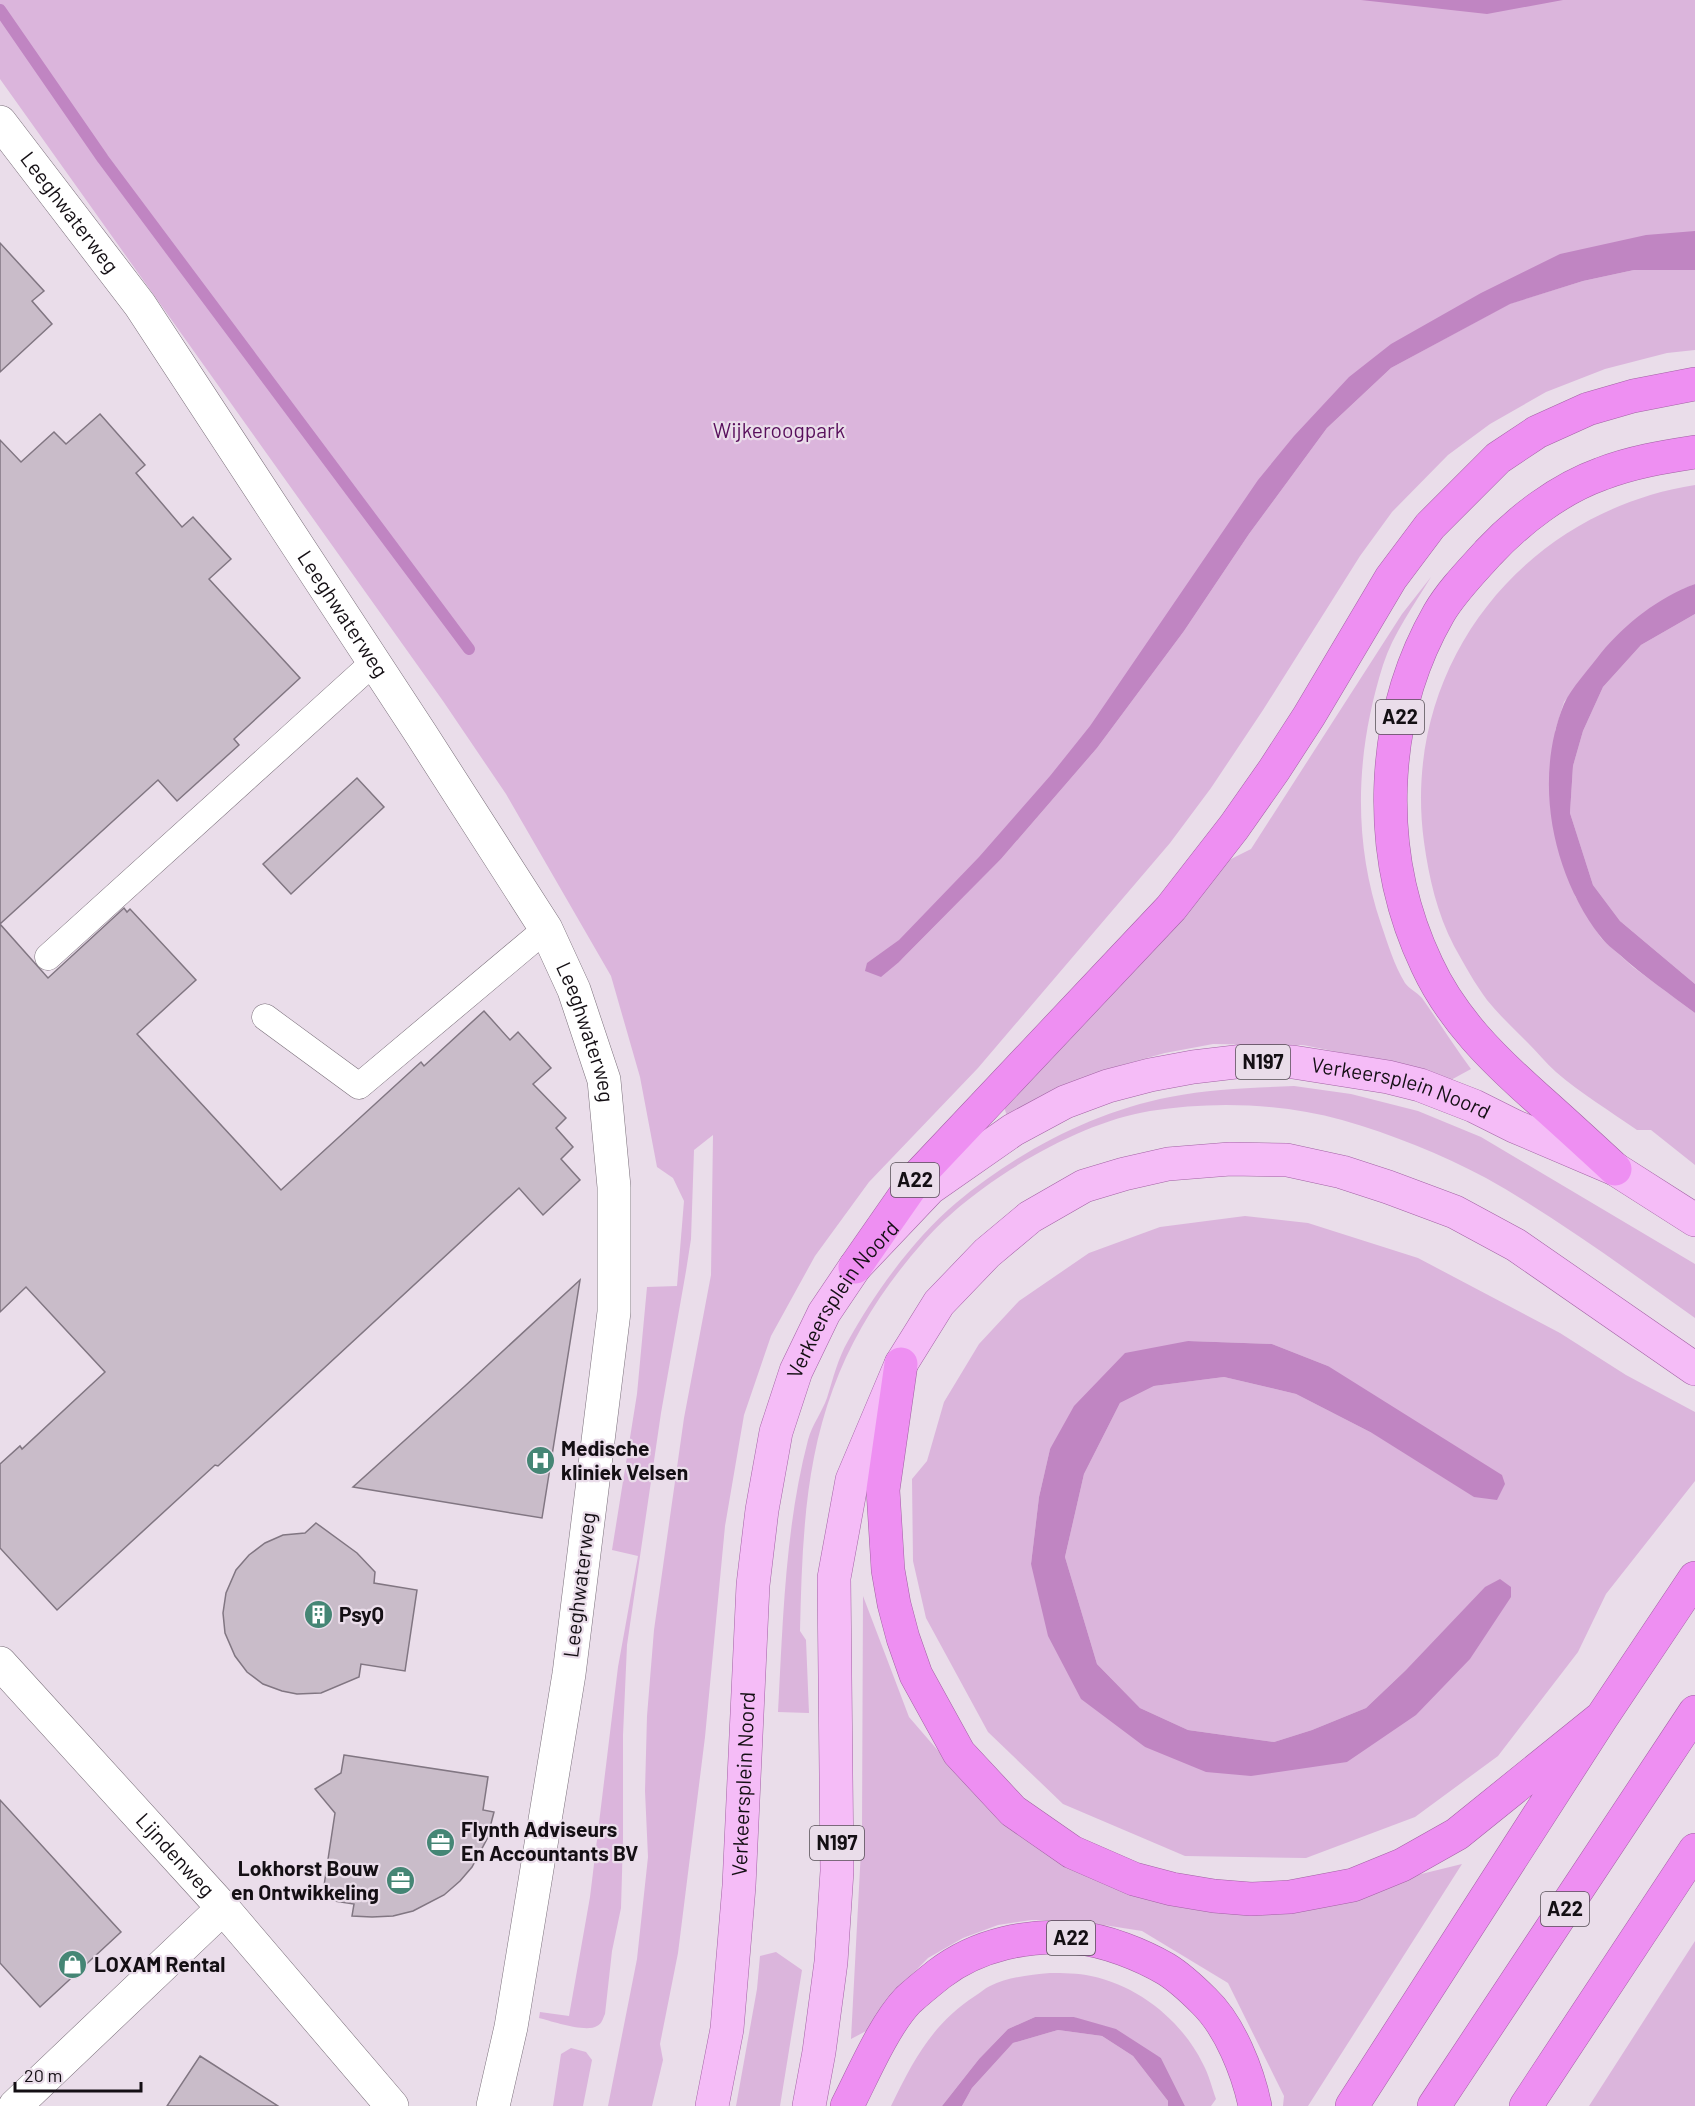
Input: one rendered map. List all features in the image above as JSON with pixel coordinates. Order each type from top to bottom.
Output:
[{"type":"highway","name":"A22","points":[[855,1267],[919,1175],[1178,899],[1234,827],[1309,716],[1391,578],[1438,517],[1498,458],[1537,432],[1588,409],[1633,396],[1695,384]]},
{"type":"highway","name":"A22","points":[[1615,1169],[1504,1069],[1471,1034],[1453,1011],[1427,966],[1407,918],[1394,846],[1389,799],[1393,745],[1404,698],[1423,644],[1440,611],[1464,579],[1506,534],[1556,496],[1599,474],[1647,459],[1695,452]]},
{"type":"highway","points":[[901,1364],[883,1490],[888,1570],[903,1638],[916,1674],[959,1752],[1012,1811],[1072,1852],[1134,1880],[1214,1896],[1251,1899],[1290,1897],[1353,1885],[1402,1865],[1457,1834],[1602,1717]]},
{"type":"highway","points":[[1352,2106],[1602,1717],[1695,1578]]},
{"type":"highway","name":"A22","points":[[1434,2106],[1695,1712]]},
{"type":"highway","points":[[1526,2106],[1695,1850]]},
{"type":"highway","name":"A22","points":[[847,2106],[883,2037],[907,2002],[941,1972],[985,1948],[1030,1939],[1078,1938],[1127,1950],[1168,1970],[1206,2002],[1235,2044],[1255,2106]]},
{"type":"main road","name":"Verkeersplein Noord","points":[[709,2100],[727,2029],[739,1886],[753,1585],[762,1510],[776,1432],[796,1371],[824,1314],[855,1267],[930,1188],[1013,1130],[1065,1102],[1108,1086],[1193,1067],[1244,1061],[1293,1062],[1389,1077],[1420,1085],[1474,1106],[1514,1126],[1615,1169],[1695,1220]]},
{"type":"main road","name":"N197","points":[[808,2106],[819,2052],[831,1962],[837,1871],[834,1578],[852,1480],[901,1364],[939,1303],[987,1253],[1030,1217],[1084,1186],[1168,1164],[1230,1159],[1287,1160],[1342,1172],[1455,1212],[1516,1245],[1695,1369]]},
{"type":"street","name":"Leeghwaterweg","points":[[0,122],[140,305],[546,929],[574,990],[604,1080],[614,1187],[614,1312],[569,1674],[511,2027],[493,2106]]},
{"type":"street","name":"Lijndenweg","points":[[0,1663],[223,1908],[392,2106]]},
{"type":"street","points":[[15,2106],[223,1908]]},
{"type":"lane","points":[[48,957],[374,662]]},
{"type":"lane","points":[[265,1017],[360,1086],[546,929]]},
{"type":"green space","name":"Wijkeroogpark","points":[[0,0],[1695,0],[1695,254],[1529,287],[1423,341],[1333,407],[1090,741],[899,962],[1001,859],[1097,748],[1184,631],[1249,534],[1327,428],[1391,368],[1509,304],[1583,281],[1634,270],[1695,270],[1695,350],[1667,353],[1605,369],[1546,392],[1490,424],[1448,455],[1392,512],[1360,556],[1211,788],[1170,843],[978,1068],[869,1182],[815,1256],[771,1336],[744,1415],[725,1526],[705,1737],[678,1953],[660,2044],[663,2060],[652,2106],[608,2106],[637,1959],[648,1857],[645,1791],[647,1716],[654,1630],[684,1418],[711,1275],[713,1135],[694,1150],[691,1239],[661,1413],[627,1645],[623,1735],[621,1908],[612,1951],[605,2014],[597,2026],[577,2027],[539,2018],[540,2012],[569,2016],[590,1897],[618,1667],[638,1556],[612,1550],[637,1394],[647,1287],[677,1286],[684,1201],[673,1178],[657,1167],[640,1077],[611,976],[506,794],[443,701],[0,79]]},
{"type":"green space","points":[[1695,485],[1695,584],[1683,589],[1586,673],[1564,702],[1555,731],[1575,896],[1601,938],[1633,967],[1695,1013],[1695,1165],[1651,1130],[1637,1130],[1565,1080],[1502,1017],[1483,994],[1454,946],[1434,895],[1424,842],[1422,778],[1432,716],[1454,659],[1486,608],[1527,564],[1576,528],[1633,501]]},
{"type":"green space","points":[[1431,577],[1392,642],[1374,697],[1363,762],[1362,827],[1365,859],[1372,892],[1398,969],[1407,985],[1422,998],[1471,1069],[1449,1081],[1388,1062],[1303,1045],[1213,1044],[1165,1053],[1121,1065],[1062,1088],[1007,1116],[1003,1104],[1227,861],[1251,849],[1402,614]]},
{"type":"green space","points":[[1695,614],[1695,984],[1620,921],[1593,885],[1570,813],[1573,766],[1583,731],[1603,687],[1641,645]]},
{"type":"green space","points":[[1294,1086],[1351,1094],[1418,1111],[1481,1137],[1695,1264],[1695,1318],[1566,1228],[1486,1178],[1397,1138],[1342,1120],[1271,1107],[1222,1105],[1150,1111],[1090,1128],[1028,1159],[970,1198],[924,1241],[883,1293],[860,1330],[841,1369],[823,1418],[806,1508],[800,1631],[806,1640],[809,1713],[778,1712],[790,1541],[800,1473],[808,1440],[827,1398],[844,1348],[870,1305],[910,1250],[940,1217],[979,1185],[1030,1151],[1084,1124],[1141,1104],[1185,1094]]},
{"type":"green space","points":[[1245,1216],[1308,1223],[1418,1258],[1560,1333],[1626,1375],[1695,1412],[1695,1481],[1606,1594],[1578,1652],[1498,1756],[1415,1817],[1306,1858],[1185,1856],[1063,1804],[988,1732],[926,1618],[913,1561],[912,1479],[927,1461],[944,1402],[979,1344],[1019,1301],[1089,1253],[1160,1227]],"holes":[[[1188,1341],[1272,1344],[1328,1366],[1372,1433],[1296,1394],[1224,1377],[1154,1386],[1120,1403],[1084,1474],[1065,1557],[1097,1664],[1140,1708],[1188,1730],[1274,1742],[1312,1730],[1366,1708],[1407,1669],[1347,1762],[1145,1747],[1031,1564],[1039,1497],[1050,1449]]]},
{"type":"green space","points":[[863,1596],[909,1717],[978,1797],[1098,1875],[1356,1890],[1462,1864],[1308,2106],[1283,2106],[1284,2096],[1228,1983],[1142,1931],[1072,1920],[1032,1920],[998,1925],[963,1938],[928,1958],[891,1996],[868,2030],[851,2039],[862,1831]]},
{"type":"green space","points":[[1695,1941],[1695,2106],[1589,2106]]},
{"type":"green space","points":[[776,1952],[802,1970],[780,2106],[736,2106],[757,1989],[760,1956]]},
{"type":"green space","points":[[1050,1973],[1081,1974],[1109,1981],[1142,1997],[1157,2008],[1183,2034],[1203,2064],[1216,2099],[1211,2106],[1185,2106],[1161,2058],[1074,2017],[1035,2017],[1008,2029],[979,2059],[942,2106],[891,2106],[925,2045],[935,2031],[960,2007],[986,1988],[1004,1980]]},
{"type":"green space","points":[[1058,2030],[1102,2036],[1133,2056],[1168,2101],[1168,2106],[962,2106],[972,2088],[1013,2043]]},
{"type":"green space","points":[[571,2048],[586,2052],[592,2060],[583,2106],[553,2106],[561,2054]]},
{"type":"shaded area","points":[[1361,0],[1563,0],[1487,14]]},
{"type":"shaded area","points":[[1695,231],[1695,270],[1634,270],[1583,281],[1510,304],[1391,368],[1327,428],[1249,534],[1184,631],[1097,748],[1001,859],[899,962],[881,977],[865,971],[867,963],[899,940],[979,857],[1050,776],[1090,726],[1258,480],[1294,436],[1349,377],[1391,344],[1481,293],[1560,254],[1646,235]]},
{"type":"shaded area","points":[[1695,584],[1695,614],[1641,645],[1603,687],[1583,731],[1573,766],[1570,813],[1593,885],[1620,921],[1695,984],[1695,1013],[1609,946],[1583,911],[1559,855],[1552,825],[1549,794],[1550,763],[1555,733],[1564,704],[1571,691],[1601,653],[1643,612]]},
{"type":"shaded area","points":[[1188,1341],[1272,1344],[1328,1366],[1502,1475],[1505,1484],[1497,1500],[1474,1497],[1372,1433],[1296,1394],[1224,1377],[1154,1386],[1120,1403],[1084,1474],[1065,1557],[1097,1664],[1140,1708],[1188,1730],[1274,1742],[1312,1730],[1366,1708],[1407,1669],[1485,1587],[1500,1579],[1511,1587],[1511,1597],[1470,1659],[1416,1715],[1347,1762],[1251,1776],[1206,1772],[1145,1747],[1081,1699],[1048,1636],[1031,1564],[1039,1497],[1050,1449],[1074,1406],[1125,1353]]},
{"type":"shaded area","points":[[1035,2017],[1074,2017],[1116,2029],[1161,2058],[1185,2106],[1168,2106],[1168,2101],[1133,2056],[1102,2036],[1058,2030],[1013,2043],[972,2088],[962,2106],[942,2106],[979,2059],[1008,2029]]},
{"type":"building","points":[[0,243],[44,291],[32,301],[52,324],[0,372]]},
{"type":"building","points":[[100,414],[145,465],[136,473],[182,527],[193,517],[231,559],[209,579],[300,678],[234,739],[239,745],[177,801],[158,780],[0,924],[0,440],[21,462],[54,432],[66,444]]},
{"type":"building","points":[[357,778],[384,807],[291,894],[263,864]]},
{"type":"building","points":[[124,908],[127,912],[130,909],[196,980],[137,1034],[281,1190],[421,1062],[424,1066],[484,1011],[510,1040],[518,1032],[551,1068],[533,1084],[566,1118],[556,1128],[573,1147],[561,1159],[580,1180],[543,1215],[519,1188],[218,1466],[215,1465],[57,1610],[0,1548],[0,1464],[20,1446],[22,1449],[105,1372],[26,1287],[0,1312],[0,924],[48,978]]},
{"type":"building","points":[[580,1280],[542,1518],[353,1487],[465,1386]]},
{"type":"building","name":"PsyQ","points":[[316,1523],[357,1553],[375,1572],[374,1583],[417,1590],[405,1671],[361,1664],[359,1677],[321,1693],[297,1694],[263,1684],[247,1672],[235,1656],[225,1633],[223,1613],[226,1593],[236,1570],[249,1555],[265,1543],[283,1535],[305,1533]]},
{"type":"building","points":[[344,1755],[488,1777],[483,1810],[494,1812],[487,1839],[472,1867],[444,1895],[413,1911],[393,1916],[372,1917],[352,1916],[354,1904],[322,1899],[335,1813],[315,1789],[341,1773]]},
{"type":"building","points":[[0,1800],[121,1932],[40,2007],[0,1963]]},
{"type":"building","points":[[200,2056],[278,2106],[167,2106]]},
{"type":"waterway","points":[[0,10],[103,159],[469,649]]},
{"type":"place","name":"Medische kliniek Velsen","points":[[540,1461]]},
{"type":"place","name":"PsyQ","points":[[318,1615]]},
{"type":"place","name":"Flynth Adviseurs En Accountants BV","points":[[440,1842]]},
{"type":"place","name":"Lokhorst Bouw en Ontwikkeling","points":[[400,1881]]},
{"type":"place","name":"LOXAM Rental","points":[[73,1965]]}]
